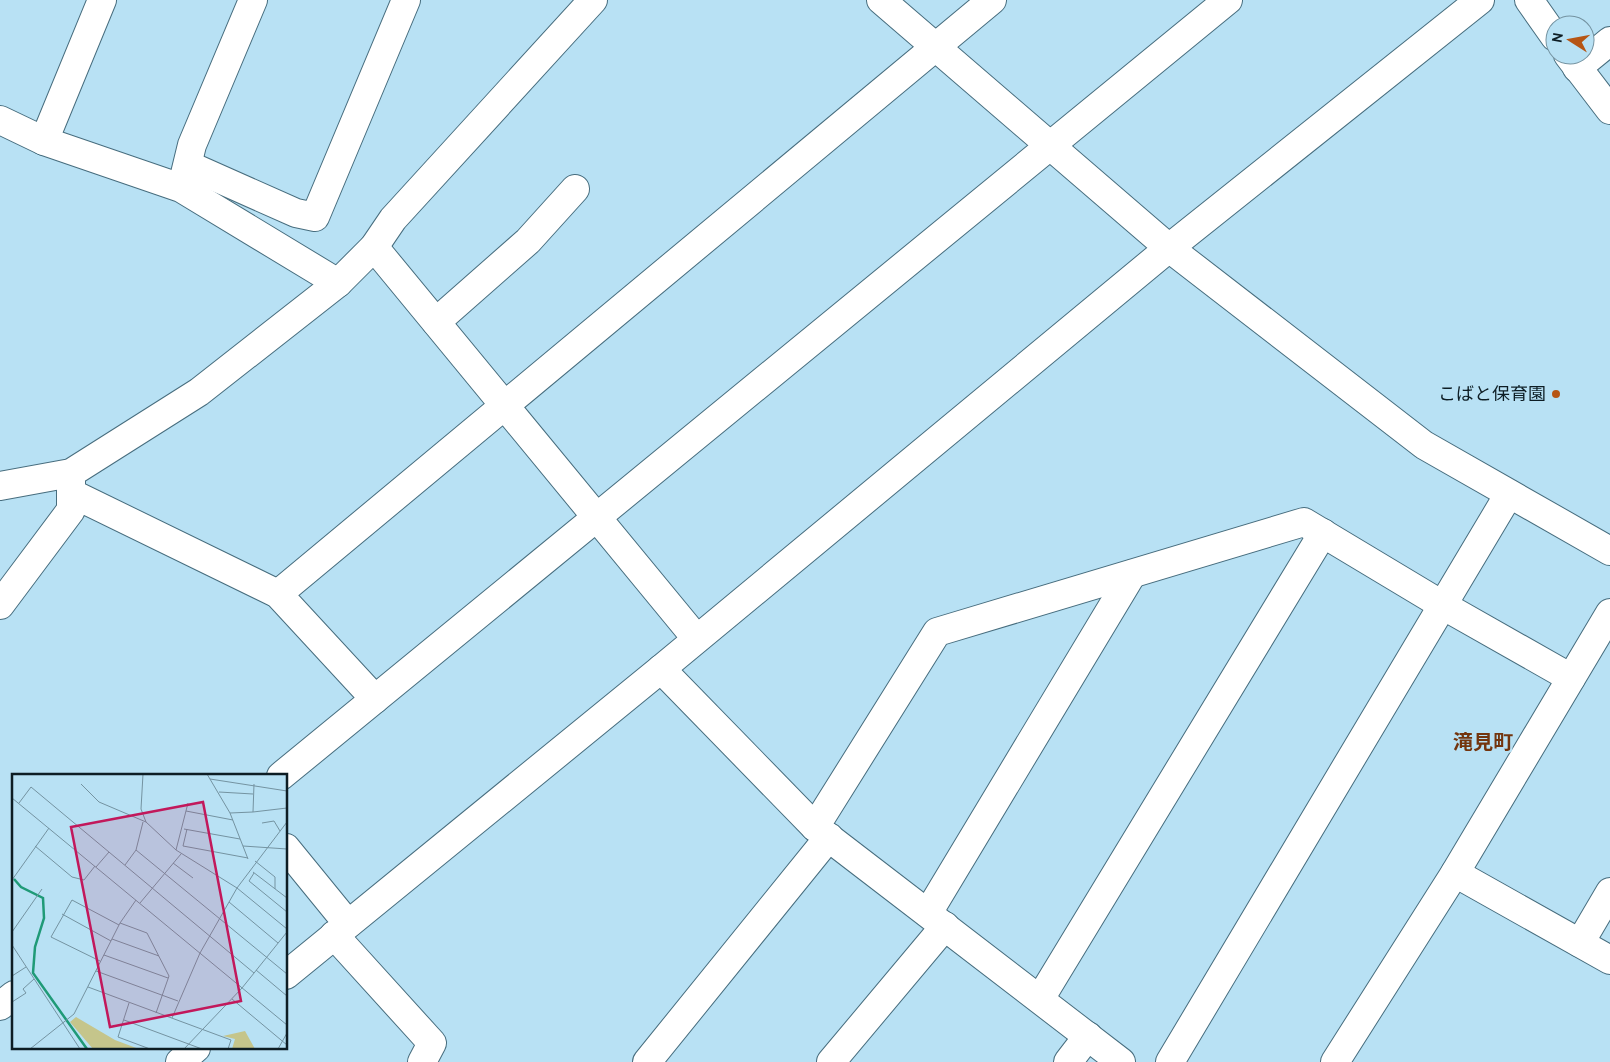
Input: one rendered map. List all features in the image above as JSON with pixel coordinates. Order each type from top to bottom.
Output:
[{"type":"street","points":[[44,141],[102,0]]},
{"type":"street","points":[[185,176],[192,145],[253,0]]},
{"type":"street","points":[[0,120],[44,141],[185,176],[296,213],[315,217],[406,0]]},
{"type":"street","points":[[71,483],[199,392],[338,283],[374,248],[393,219],[593,0]]},
{"type":"street","points":[[881,0],[1169,248],[1424,445],[1610,551]]},
{"type":"street","points":[[278,594],[503,404],[992,0]]},
{"type":"street","points":[[283,774],[1228,0]]},
{"type":"street","points":[[288,973],[661,669],[696,638],[1169,248],[1480,0]]},
{"type":"street","points":[[1529,0],[1545,22]]},
{"type":"street","points":[[1595,49],[1610,41]]},
{"type":"street","points":[[1576,65],[1610,110]]},
{"type":"street","points":[[185,176],[338,283]]},
{"type":"street","points":[[436,322],[528,241],[576,189]]},
{"type":"street","points":[[374,248],[696,638]]},
{"type":"street","points":[[0,486],[71,483],[278,594],[374,699]]},
{"type":"street","points":[[0,605],[71,510],[71,483]]},
{"type":"street","points":[[1170,1062],[1444,606],[1509,494]]},
{"type":"street","points":[[648,1062],[822,832],[937,632],[1304,522],[1444,606],[1572,678]]},
{"type":"street","points":[[1040,999],[1323,533]]},
{"type":"street","points":[[831,1062],[936,920],[1132,574]]},
{"type":"street","points":[[1335,1062],[1455,873],[1610,612]]},
{"type":"street","points":[[661,669],[822,832],[1121,1062]]},
{"type":"street","points":[[288,851],[341,930],[432,1043],[422,1062]]},
{"type":"street","points":[[1455,873],[1610,960]]},
{"type":"street","points":[[1580,943],[1610,892]]},
{"type":"street","points":[[0,1006],[12,997]]},
{"type":"street","points":[[1068,1062],[1088,1036]]},
{"type":"street","points":[[180,1062],[194,1050]]},
{"type":"place","name":"こばと保育園","points":[[1556,394]]},
{"type":"district","name":"滝見町","points":[[1483,742]]}]
